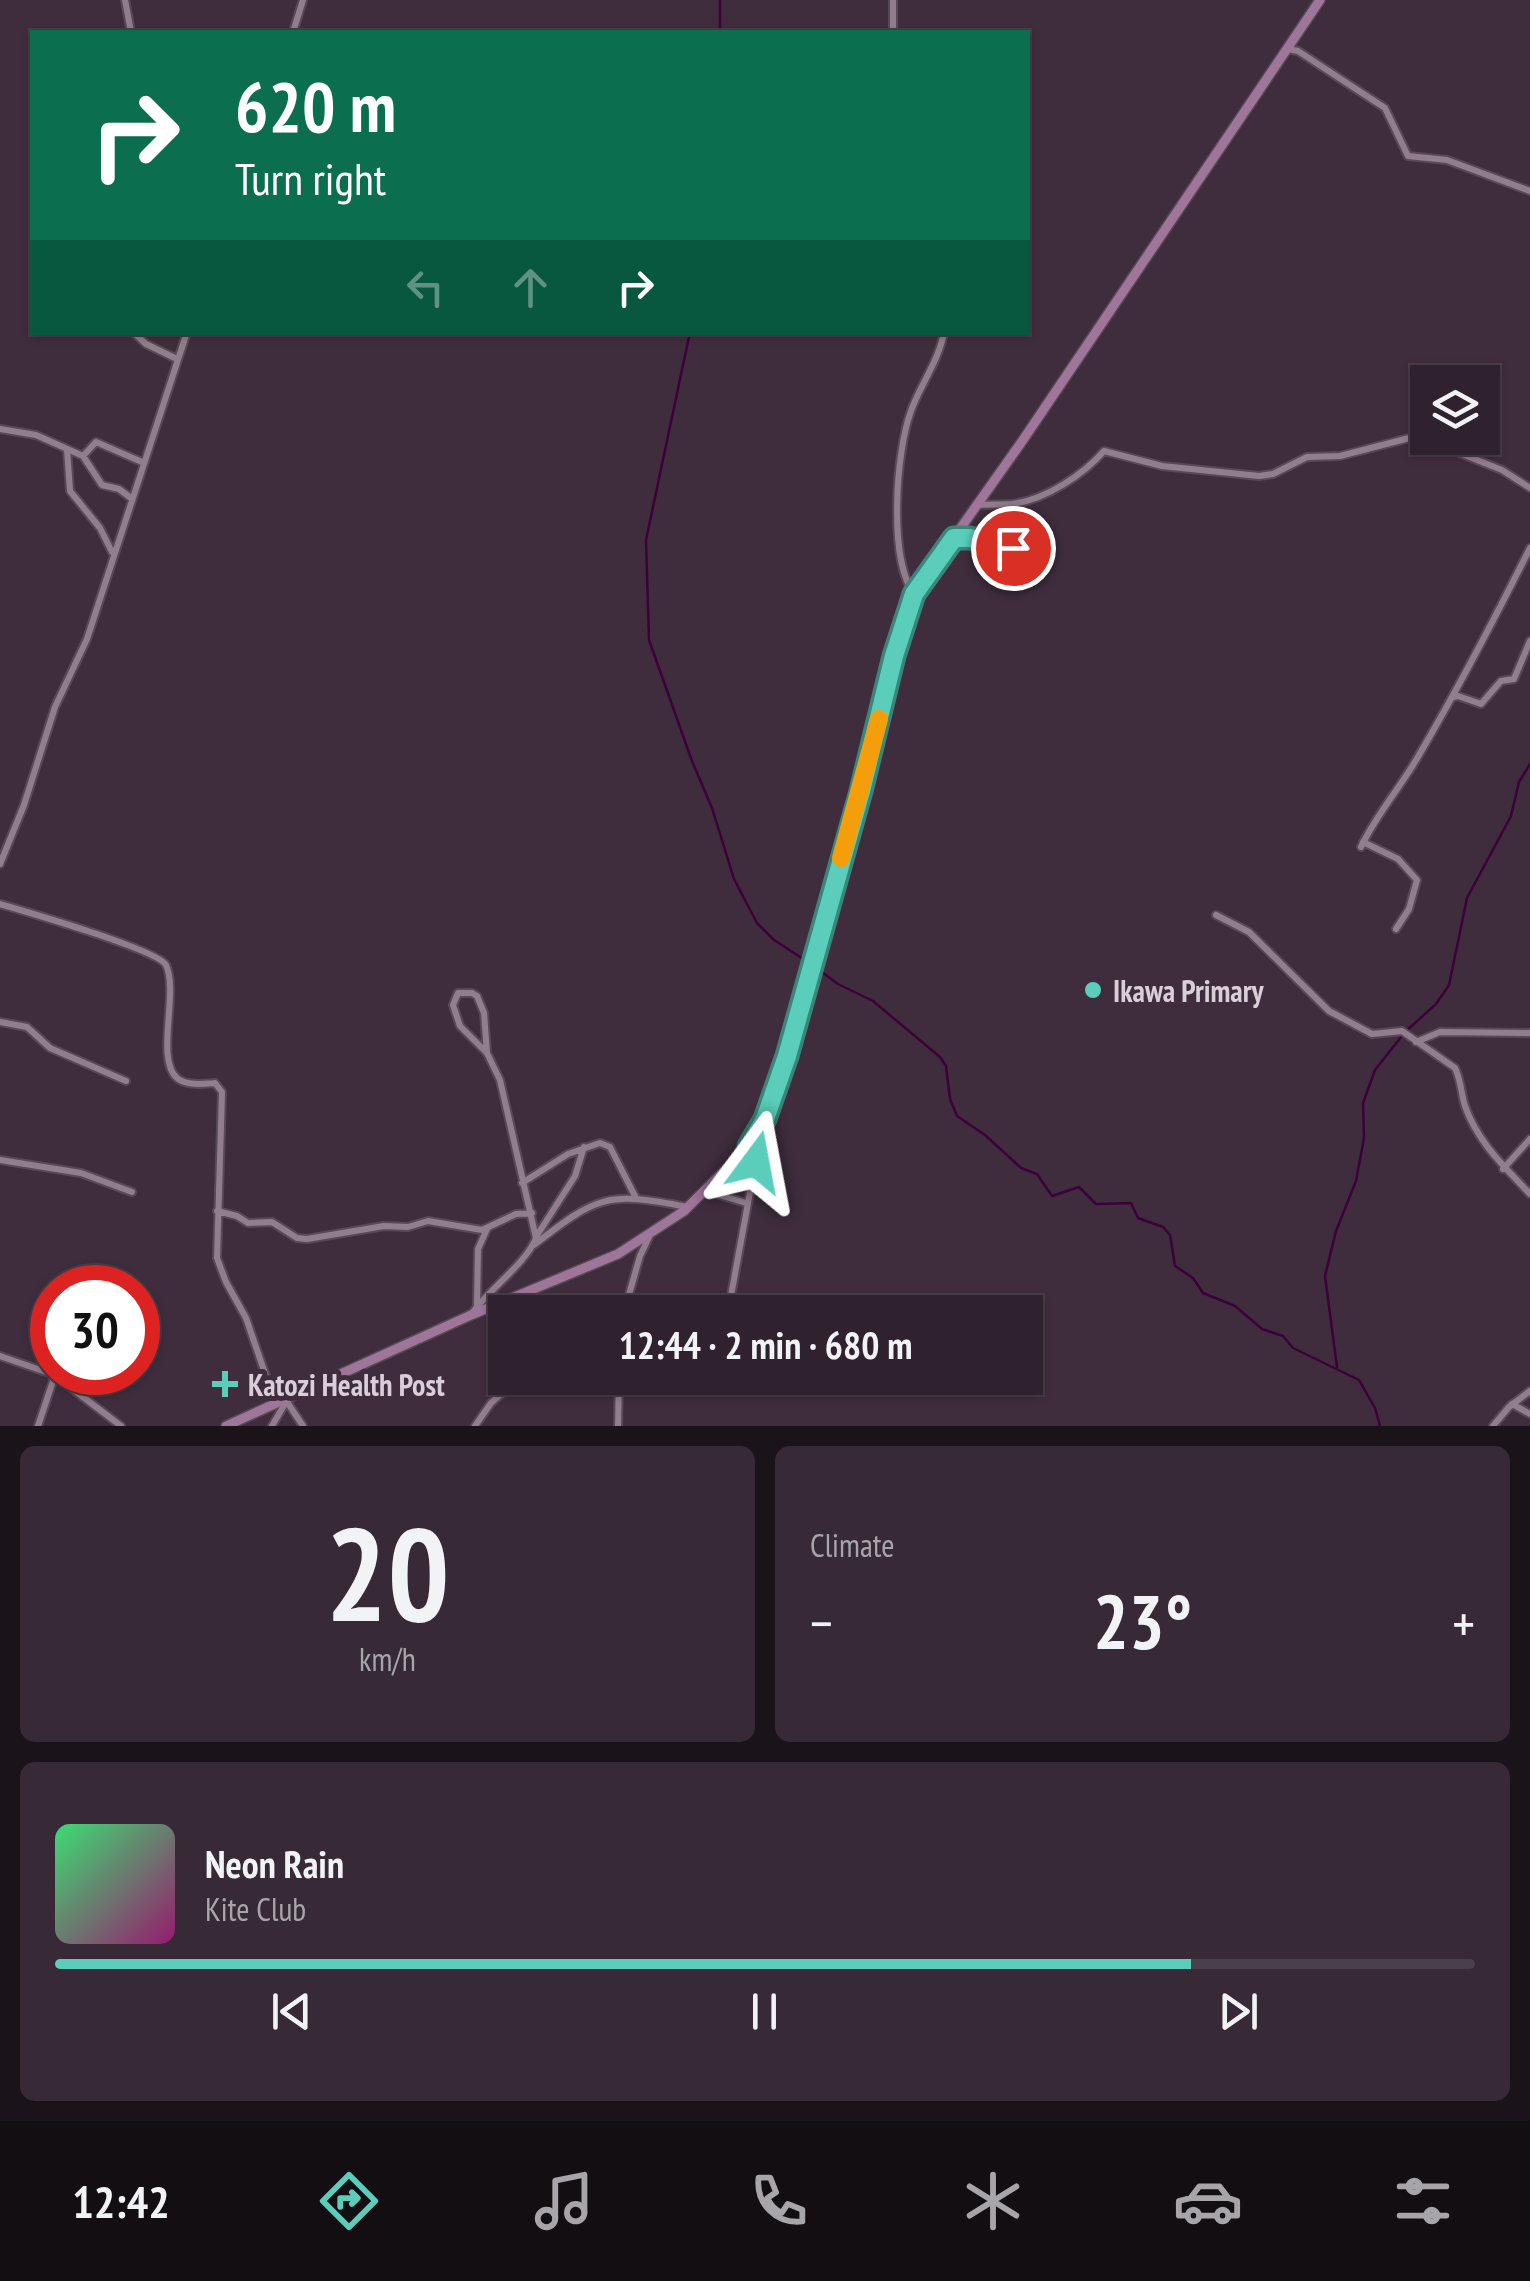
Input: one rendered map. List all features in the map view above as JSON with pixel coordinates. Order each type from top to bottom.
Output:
[{"type":"main road","points":[[226,1426],[242,1422],[474,1310],[618,1254],[688,1208],[749,1146],[765,1119],[787,1056],[914,594],[1320,0]]},
{"type":"street","points":[[125,0],[131,30]]},
{"type":"street","points":[[294,30],[303,0]]},
{"type":"street","points":[[893,0],[893,30]]},
{"type":"street","points":[[1287,49],[1298,51],[1382,106],[1408,156],[1447,160],[1530,191]]},
{"type":"street","points":[[136,335],[177,359]]},
{"type":"street","points":[[0,864],[24,805],[55,707],[87,638],[185,335]]},
{"type":"street","points":[[914,594],[905,579],[900,552],[902,447],[910,413],[943,335]]},
{"type":"street","points":[[0,429],[36,435],[83,456],[102,485],[119,489],[131,498]]},
{"type":"street","points":[[977,505],[1012,504],[1054,490],[1094,463],[1104,451],[1162,466],[1259,476],[1307,457],[1340,456],[1418,436],[1502,470],[1530,488]]},
{"type":"street","points":[[83,456],[96,442],[142,462]]},
{"type":"street","points":[[67,449],[70,491],[100,528],[113,553]]},
{"type":"street","points":[[954,538],[1035,552]]},
{"type":"street","points":[[1396,929],[1409,909],[1417,880],[1398,859],[1362,844],[1452,698],[1530,548]]},
{"type":"street","points":[[1452,698],[1458,696],[1481,704],[1501,681],[1514,679],[1530,640]]},
{"type":"street","points":[[0,904],[130,946],[164,962],[169,996],[169,1063],[174,1075],[186,1082],[215,1084],[222,1092],[217,1211],[220,1269],[246,1318],[268,1382],[304,1426]]},
{"type":"street","points":[[1216,914],[1249,932],[1328,1011],[1372,1034],[1400,1030],[1457,1070],[1466,1109],[1502,1169],[1530,1194]]},
{"type":"street","points":[[487,1053],[460,1026],[453,1005],[458,993],[472,993],[482,1004],[487,1053],[507,1106],[532,1213],[534,1242]]},
{"type":"street","points":[[0,1022],[27,1027],[50,1048],[126,1081]]},
{"type":"street","points":[[1416,1042],[1440,1032],[1530,1033]]},
{"type":"street","points":[[1502,1169],[1530,1139]]},
{"type":"street","points":[[522,1183],[584,1147],[600,1143],[610,1147],[636,1198]]},
{"type":"street","points":[[731,1295],[756,1162],[749,1146]]},
{"type":"street","points":[[474,1310],[534,1242],[574,1176],[584,1147]]},
{"type":"street","points":[[1,1159],[81,1174],[132,1192]]},
{"type":"street","points":[[706,1191],[746,1203]]},
{"type":"street","points":[[534,1242],[593,1203],[606,1199],[636,1198],[688,1208]]},
{"type":"street","points":[[217,1211],[248,1223],[272,1222],[297,1238],[384,1226],[408,1227],[428,1221],[487,1229],[516,1214],[532,1213]]},
{"type":"street","points":[[474,1310],[478,1249],[487,1229]]},
{"type":"street","points":[[629,1295],[650,1235]]},
{"type":"street","points":[[0,1356],[30,1366]]},
{"type":"street","points":[[1493,1426],[1530,1390]]},
{"type":"street","points":[[38,1426],[48,1395]]},
{"type":"street","points":[[80,1395],[122,1426]]},
{"type":"street","points":[[475,1426],[499,1395]]},
{"type":"street","points":[[618,1426],[619,1395]]},
{"type":"street","points":[[272,1426],[283,1400]]},
{"type":"street","points":[[1512,1404],[1530,1414]]},
{"type":"waterway","points":[[720,0],[720,30]]},
{"type":"waterway","points":[[689,335],[646,540],[649,640],[712,808],[734,879],[757,923],[774,940],[808,962]]},
{"type":"waterway","points":[[1337,1367],[1325,1276],[1336,1231],[1356,1181],[1364,1138],[1363,1103],[1375,1070],[1449,985],[1467,898],[1511,816],[1519,782],[1530,764]]},
{"type":"waterway","points":[[814,966],[838,984],[873,1001],[940,1057],[946,1066],[950,1099],[957,1116],[1021,1168],[1037,1174],[1052,1196],[1079,1187],[1096,1204],[1131,1203],[1138,1218],[1163,1227],[1170,1235],[1175,1266],[1193,1278],[1203,1293],[1235,1306],[1262,1329],[1283,1336],[1293,1348],[1359,1380],[1380,1426]]},
{"type":"slow traffic","points":[[841,858],[879,719]]},
{"type":"place","name":"Ikawa Primary","points":[[1093,990]]},
{"type":"place","name":"Katozi Health Post","points":[[225,1384]]},
{"type":"route","points":[[756,1162],[749,1146],[774,1098],[787,1056],[914,594],[954,538],[1013,548]]}]
